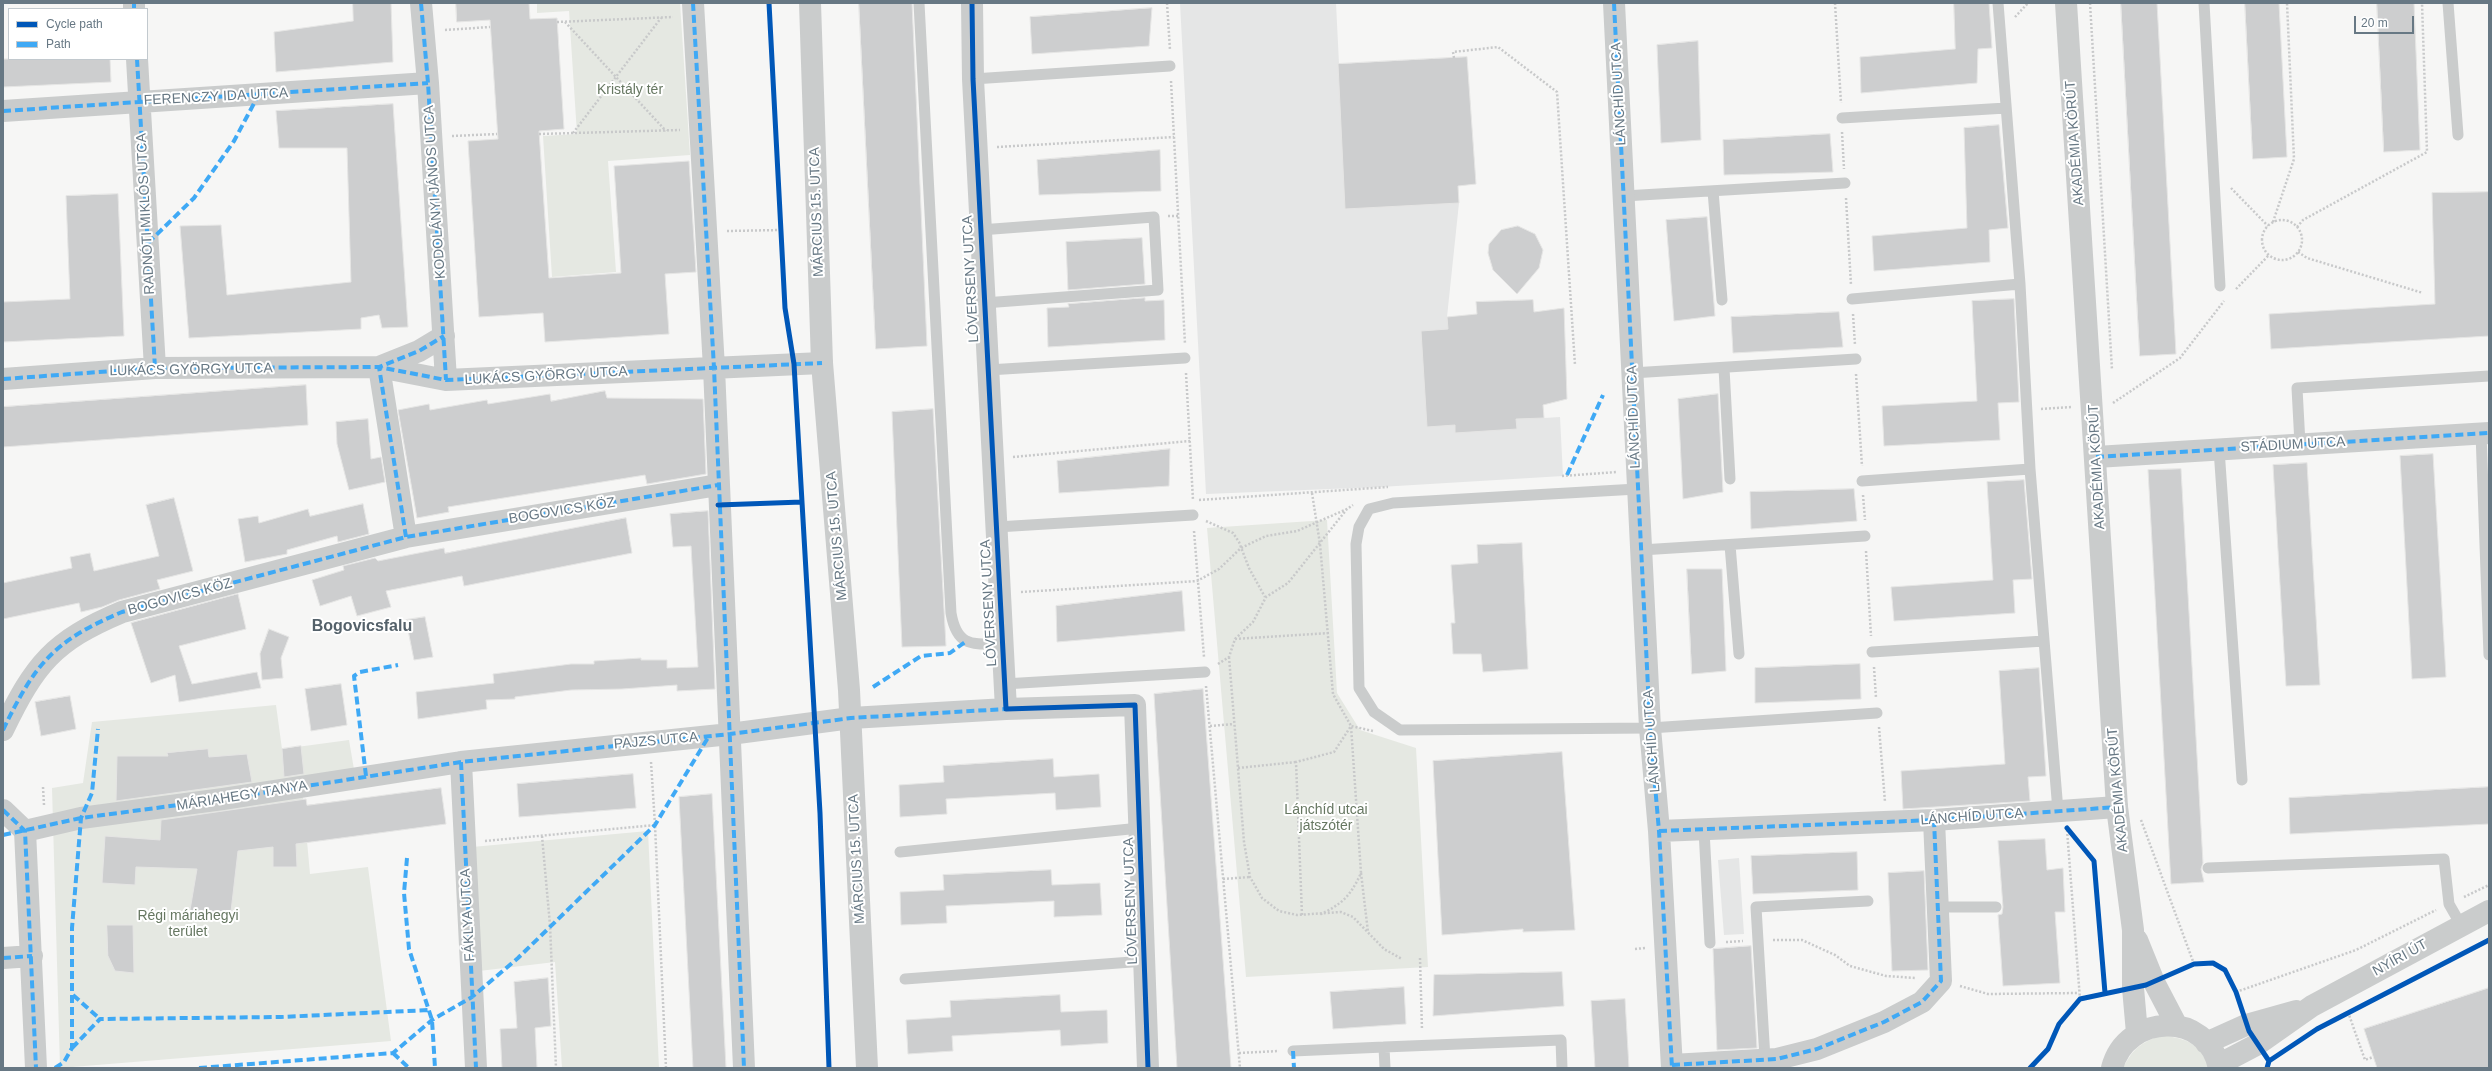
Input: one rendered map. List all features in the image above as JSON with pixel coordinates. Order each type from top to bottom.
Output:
[{"type":"street","name":"KODOLÁNYI JÁNOS UTCA","points":[[421,3],[432,137],[446,380]]},
{"type":"street","name":"MÁRCIUS 15. UTCA","points":[[810,3],[822,363],[851,718],[867,1068]]},
{"type":"street","name":"LÓVERSENY UTCA","points":[[972,3],[976,148],[1006,709],[1135,705],[1148,1068]]},
{"type":"street","name":"LÁNCHÍD UTCA","points":[[1614,3],[1650,728],[1659,831],[1664,946],[1672,1066]]},
{"type":"street","name":"AKADÉMIA KÖRÚT","points":[[2066,3],[2117,807],[2133,930],[2133,988],[2137,1033]]},
{"type":"street","points":[[693,9],[714,368],[744,1068]]},
{"type":"street","name":"RADNÓTI MIKLÓS UTCA","points":[[137,60],[155,368]]},
{"type":"street","name":"FERENCZY IDA UTCA","points":[[3,111],[428,83]]},
{"type":"street","name":"LUKÁCS GYÖRGY UTCA","points":[[379,367],[419,351],[444,336]]},
{"type":"street","name":"LUKÁCS GYÖRGY UTCA","points":[[3,380],[155,368],[379,367],[446,380],[822,363]]},
{"type":"street","points":[[379,367],[406,537]]},
{"type":"street","name":"STÁDIUM UTCA","points":[[2096,457],[2485,433]]},
{"type":"street","name":"BOGOVICS KÖZ","points":[[3,730],[25,688],[42,663],[63,642],[90,625],[122,612],[406,537],[718,485]]},
{"type":"street","name":"PAJZS UTCA","points":[[461,762],[649,741],[730,734],[851,718],[1006,709]]},
{"type":"street","name":"MÁRIAHEGY TANYA","points":[[25,831],[81,818],[223,799],[461,762]]},
{"type":"street","name":"FÁKLYA UTCA","points":[[461,762],[476,1068]]},
{"type":"street","name":"LÁNCHÍD UTCA","points":[[1659,831],[1934,820],[2062,820],[2117,807]]},
{"type":"street","points":[[3,810],[25,831],[36,1068]]},
{"type":"street","points":[[1672,1066],[1765,1059],[1817,1049],[1884,1022],[1922,1002],[1941,980],[1934,820]]},
{"type":"street","name":"NYÍRI ÚT","points":[[2218,1066],[2258,1044],[2312,1006],[2489,911]]},
{"type":"street","name":"AKADÉMIA KÖRÚT","points":[[2133,930],[2154,982],[2177,1026]]},
{"type":"street","points":[[3,958],[32,956]]},
{"type":"street","name":"NYÍRI ÚT","points":[[2206,1042],[2246,1025],[2312,1006]]},
{"type":"street","points":[[2112,1068],[2119,1050],[2137,1033],[2163,1025],[2177,1026],[2192,1032],[2206,1042],[2218,1066]]},
{"type":"lane","points":[[919,3],[951,613],[953,626],[958,636],[965,642],[1003,644]]},
{"type":"lane","points":[[1998,3],[2020,284],[2030,469],[2044,641],[2062,820]]},
{"type":"lane","points":[[2204,3],[2215,172],[2220,286]]},
{"type":"lane","points":[[2448,3],[2458,135]]},
{"type":"lane","points":[[973,79],[1170,66]]},
{"type":"lane","points":[[1842,118],[2006,108]]},
{"type":"lane","points":[[1624,196],[1845,183]]},
{"type":"lane","points":[[1713,191],[1722,300]]},
{"type":"lane","points":[[980,230],[1154,217],[1158,283],[1158,290],[984,302]]},
{"type":"lane","points":[[1852,299],[2020,284]]},
{"type":"lane","points":[[988,370],[1185,358]]},
{"type":"lane","points":[[1632,373],[1856,359]]},
{"type":"lane","points":[[1724,368],[1730,479]]},
{"type":"lane","points":[[2300,444],[2297,388],[2489,376]]},
{"type":"lane","points":[[2485,433],[2489,655]]},
{"type":"lane","points":[[2219,449],[2242,780]]},
{"type":"lane","points":[[1862,481],[2030,469]]},
{"type":"lane","points":[[1637,489],[1393,503],[1369,509],[1359,526],[1356,544],[1359,688],[1374,712],[1400,730],[1650,728],[1878,713]]},
{"type":"lane","points":[[997,527],[1193,515]]},
{"type":"lane","points":[[1641,550],[1866,536]]},
{"type":"lane","points":[[1730,545],[1740,654]]},
{"type":"lane","points":[[1872,652],[2044,641]]},
{"type":"lane","points":[[1004,684],[1205,672]]},
{"type":"lane","points":[[900,852],[1140,828]]},
{"type":"lane","points":[[1704,830],[1710,943]]},
{"type":"lane","points":[[2208,868],[2444,859],[2449,904],[2461,925]]},
{"type":"lane","points":[[1765,1059],[1756,907],[1868,901]]},
{"type":"lane","points":[[1938,907],[1996,907]]},
{"type":"lane","points":[[905,979],[1145,961]]},
{"type":"lane","points":[[1293,1051],[1561,1040],[1562,1068]]},
{"type":"lane","points":[[1384,1047],[1385,1068]]},
{"type":"path","points":[[1167,3],[1197,581],[1240,1068]]},
{"type":"path","points":[[1835,3],[1872,652],[1887,822]]},
{"type":"path","points":[[2090,3],[2112,375]]},
{"type":"path","points":[[2273,222],[2286,221],[2297,227],[2302,239],[2298,252],[2288,259],[2281,260],[2269,255],[2263,244],[2264,231],[2273,222],[2294,159],[2287,3]]},
{"type":"path","points":[[2297,227],[2303,220],[2427,152],[2422,3]]},
{"type":"path","points":[[557,22],[660,18],[693,9]]},
{"type":"path","points":[[573,134],[660,18]]},
{"type":"path","points":[[565,22],[666,131]]},
{"type":"path","points":[[424,31],[490,27]]},
{"type":"path","points":[[1454,58],[1453,52],[1498,47],[1557,92],[1575,365]]},
{"type":"path","points":[[539,134],[700,130]]},
{"type":"path","points":[[432,137],[497,134]]},
{"type":"path","points":[[976,148],[1174,137]]},
{"type":"path","points":[[2215,172],[2268,226]]},
{"type":"path","points":[[780,223],[781,238]]},
{"type":"path","points":[[706,232],[781,230]]},
{"type":"path","points":[[2298,252],[2306,258],[2423,293]]},
{"type":"path","points":[[2232,294],[2269,255]]},
{"type":"path","points":[[2114,403],[2180,358],[2226,299]]},
{"type":"path","points":[[2114,396],[2114,410]]},
{"type":"path","points":[[993,459],[1190,441]]},
{"type":"path","points":[[1373,492],[1380,487]]},
{"type":"path","points":[[1312,493],[1320,544],[1329,633],[1333,694],[1351,726],[1361,873],[1368,932]]},
{"type":"path","points":[[1000,593],[1197,581],[1219,569],[1241,548],[1266,536],[1297,531],[1347,509],[1354,504]]},
{"type":"path","points":[[1347,509],[1288,583],[1266,597],[1253,622],[1235,639],[1229,657],[1244,842],[1250,877],[1262,898],[1279,911],[1302,915],[1319,915],[1341,912],[1353,917],[1384,949],[1402,959]]},
{"type":"path","points":[[1193,515],[1233,533],[1249,568],[1266,597]]},
{"type":"path","points":[[1235,639],[1329,633]]},
{"type":"path","points":[[1205,672],[1229,657]]},
{"type":"path","points":[[1210,726],[1234,724]]},
{"type":"path","points":[[1238,768],[1296,762],[1334,752],[1351,726]]},
{"type":"path","points":[[649,741],[655,825],[666,1068]]},
{"type":"path","points":[[1296,762],[1302,915]]},
{"type":"path","points":[[2141,818],[2194,964]]},
{"type":"path","points":[[2062,820],[2076,839]]},
{"type":"path","points":[[2062,820],[2080,999]]},
{"type":"path","points":[[465,842],[655,825]]},
{"type":"path","points":[[542,836],[550,925],[556,1068]]},
{"type":"path","points":[[1319,915],[1340,905],[1353,890],[1361,873]]},
{"type":"path","points":[[1223,879],[1250,877]]},
{"type":"path","points":[[2246,1025],[2235,990],[2356,950],[2489,885]]},
{"type":"path","points":[[1710,943],[1758,940],[1802,940],[1834,955],[1850,966],[1886,976],[1941,980],[1988,994],[2079,993]]},
{"type":"path","points":[[1635,948],[1664,946]]},
{"type":"path","points":[[1420,958],[1423,1046]]},
{"type":"path","points":[[2187,968],[2194,964],[2200,964]]},
{"type":"path","points":[[2076,1004],[2080,999],[2088,997]]},
{"type":"path","points":[[2342,1015],[2354,1009]]},
{"type":"path","points":[[2348,1012],[2365,1060],[2374,1057]]},
{"type":"path","points":[[1239,1053],[1293,1051]]},
{"type":"shaded area","points":[[1180,3],[1336,3],[1339,64],[1467,57],[1476,184],[1458,186],[1459,203],[1447,317],[1477,314],[1476,302],[1533,300],[1534,312],[1564,308],[1567,399],[1543,405],[1544,418],[1560,417],[1563,476],[1380,487],[1206,494]]},
{"type":"shaded area","points":[[1739,858],[1744,934],[1724,935],[1718,860]]},
{"type":"green space","name":"Kristály tér","points":[[537,3],[680,3],[690,155],[608,161],[616,272],[552,277],[543,136],[577,134],[569,11],[537,13]]},
{"type":"green space","name":"Lánchíd utcai játszótér","points":[[1327,520],[1337,693],[1360,730],[1416,748],[1428,967],[1246,977],[1207,528]]},
{"type":"green space","name":"Régi máriahegyi terület","points":[[276,705],[282,749],[349,740],[357,787],[303,797],[310,874],[368,867],[391,1041],[60,1068],[52,788],[83,783],[92,722]]},
{"type":"green space","points":[[648,831],[659,1068],[562,1068],[555,962],[479,971],[472,847]]},
{"type":"green space","points":[[2161,1035],[2179,1038],[2192,1044],[2202,1053],[2211,1068],[2123,1068],[2138,1047]]},
{"type":"building","points":[[353,3],[391,3],[393,62],[276,72],[274,32],[353,21]]},
{"type":"building","points":[[456,3],[529,3],[530,19],[557,18],[564,129],[539,131],[549,278],[621,273],[614,166],[689,161],[696,272],[665,274],[669,334],[545,342],[543,313],[479,317],[468,141],[498,139],[490,20],[457,22]]},
{"type":"building","points":[[859,3],[912,3],[927,346],[876,349]]},
{"type":"building","points":[[1954,3],[1989,3],[1992,48],[1978,49],[1977,83],[1861,93],[1860,57],[1955,49]]},
{"type":"building","points":[[2121,3],[2157,3],[2176,354],[2140,356]]},
{"type":"building","points":[[2245,3],[2279,3],[2287,157],[2253,159]]},
{"type":"building","points":[[2377,3],[2414,3],[2420,150],[2384,152]]},
{"type":"building","points":[[1152,8],[1149,46],[1032,54],[1030,17]]},
{"type":"building","points":[[1698,41],[1701,140],[1661,143],[1657,45]]},
{"type":"building","points":[[1467,57],[1476,184],[1458,186],[1459,203],[1345,209],[1338,64]]},
{"type":"building","points":[[3,59],[110,60],[111,82],[3,87]]},
{"type":"building","points":[[393,104],[408,327],[382,328],[379,315],[361,318],[361,329],[189,338],[180,226],[221,225],[227,295],[351,282],[347,148],[279,148],[276,111]]},
{"type":"building","points":[[1999,125],[2008,228],[1989,230],[1990,262],[1874,271],[1872,236],[1967,228],[1964,128]]},
{"type":"building","points":[[1830,134],[1833,172],[1724,175],[1723,140]]},
{"type":"building","points":[[1160,150],[1161,191],[1039,195],[1037,160]]},
{"type":"building","points":[[2489,192],[2489,336],[2271,349],[2269,314],[2435,304],[2432,193]]},
{"type":"building","points":[[118,194],[124,336],[3,342],[3,302],[70,299],[66,196]]},
{"type":"building","points":[[1707,217],[1715,316],[1674,321],[1666,220]]},
{"type":"building","points":[[1518,226],[1535,234],[1543,250],[1539,268],[1517,294],[1493,270],[1488,253],[1489,244],[1501,230]]},
{"type":"building","points":[[1142,238],[1145,284],[1068,290],[1066,242]]},
{"type":"building","points":[[1145,298],[1145,301],[1164,300],[1165,340],[1048,347],[1047,308],[1069,307],[1068,304]]},
{"type":"building","points":[[2014,299],[2019,402],[1998,403],[2000,440],[1884,446],[1882,406],[1977,401],[1972,301]]},
{"type":"building","points":[[1533,300],[1534,312],[1564,308],[1567,399],[1543,405],[1544,418],[1516,419],[1517,429],[1455,433],[1455,425],[1427,427],[1421,331],[1448,329],[1447,317],[1477,314],[1476,302]]},
{"type":"building","points":[[1839,312],[1843,347],[1733,353],[1731,317]]},
{"type":"building","points":[[306,385],[308,425],[3,447],[3,407]]},
{"type":"building","points":[[605,391],[607,398],[703,399],[706,474],[647,484],[645,475],[448,507],[449,512],[417,518],[398,410],[429,404],[430,410],[487,400],[488,404],[550,394],[551,401]]},
{"type":"building","points":[[1718,394],[1723,492],[1683,499],[1678,399]]},
{"type":"building","points":[[933,409],[946,646],[902,647],[892,412]]},
{"type":"building","points":[[368,419],[371,459],[381,457],[385,482],[349,490],[337,444],[336,422]]},
{"type":"building","points":[[1170,449],[1169,486],[1059,493],[1057,461]]},
{"type":"building","points":[[2433,454],[2446,677],[2412,679],[2400,456]]},
{"type":"building","points":[[2307,463],[2320,685],[2286,686],[2273,465]]},
{"type":"building","points":[[2181,469],[2203,863],[2201,869],[2204,882],[2171,884],[2148,470]]},
{"type":"building","points":[[2024,480],[2032,579],[2013,580],[2015,613],[1894,621],[1891,587],[1993,580],[1987,482]]},
{"type":"building","points":[[1854,489],[1857,521],[1751,529],[1750,492]]},
{"type":"building","points":[[174,498],[193,571],[157,580],[160,589],[119,600],[102,607],[81,612],[79,603],[3,619],[3,583],[72,568],[70,557],[90,553],[94,571],[159,556],[146,505]]},
{"type":"building","points":[[363,504],[369,534],[338,542],[337,536],[287,550],[287,554],[245,562],[238,519],[258,516],[259,523],[308,509],[310,516]]},
{"type":"building","points":[[708,511],[715,689],[677,691],[677,685],[622,689],[571,690],[515,697],[515,699],[486,700],[487,709],[418,719],[416,692],[494,683],[493,674],[571,664],[594,664],[594,661],[641,658],[641,660],[667,660],[667,668],[698,667],[691,546],[673,547],[670,514]]},
{"type":"building","points":[[626,518],[632,553],[464,586],[462,576],[386,591],[391,607],[357,616],[351,596],[320,606],[312,580],[344,570],[343,566],[375,558],[378,561],[444,548],[445,553]]},
{"type":"building","points":[[1522,543],[1528,669],[1483,672],[1481,654],[1453,654],[1451,623],[1455,623],[1451,565],[1478,563],[1477,545]]},
{"type":"building","points":[[1687,569],[1722,569],[1726,671],[1692,674]]},
{"type":"building","points":[[1182,591],[1185,631],[1057,642],[1056,606]]},
{"type":"building","points":[[238,594],[246,629],[179,646],[192,684],[257,672],[261,688],[179,702],[175,675],[151,683],[131,623]]},
{"type":"building","points":[[425,617],[433,657],[414,660],[406,620]]},
{"type":"building","points":[[269,629],[289,637],[281,658],[283,678],[262,680],[260,654]]},
{"type":"building","points":[[1860,664],[1861,699],[1755,703],[1755,668]]},
{"type":"building","points":[[2039,668],[2046,776],[2028,777],[2030,801],[1903,809],[1901,771],[2005,764],[1999,671]]},
{"type":"building","points":[[341,684],[347,725],[311,731],[305,689]]},
{"type":"building","points":[[1203,689],[1231,1068],[1177,1068],[1154,694]]},
{"type":"building","points":[[70,696],[76,729],[41,736],[35,702]]},
{"type":"building","points":[[301,746],[304,774],[284,777],[282,749]]},
{"type":"building","points":[[208,749],[209,757],[247,754],[252,782],[116,801],[117,756],[168,756],[167,753]]},
{"type":"building","points":[[1562,752],[1575,930],[1523,932],[1523,929],[1442,935],[1433,761]]},
{"type":"building","points":[[1053,759],[1054,777],[1099,774],[1101,807],[1056,810],[1055,793],[946,799],[947,814],[900,817],[899,785],[944,782],[943,766]]},
{"type":"building","points":[[633,774],[636,808],[519,817],[517,784]]},
{"type":"building","points":[[2489,787],[2489,824],[2290,834],[2289,798]]},
{"type":"building","points":[[441,788],[446,824],[296,844],[297,867],[273,867],[273,847],[238,851],[230,920],[189,916],[197,869],[136,867],[135,885],[102,883],[105,836],[160,840],[161,820],[306,799],[307,805]]},
{"type":"building","points":[[712,794],[726,1068],[693,1068],[679,797]]},
{"type":"building","points":[[2045,839],[2047,870],[2063,868],[2065,912],[2055,912],[2060,983],[2003,986],[1998,915],[2002,914],[2003,907],[1998,841]]},
{"type":"building","points":[[1857,852],[1858,890],[1753,894],[1751,856]]},
{"type":"building","points":[[1051,870],[1052,885],[1100,883],[1102,915],[1054,917],[1054,901],[946,906],[947,923],[901,925],[900,892],[944,890],[943,875]]},
{"type":"building","points":[[1924,871],[1928,970],[1892,971],[1888,873]]},
{"type":"building","points":[[107,925],[133,925],[134,973],[115,971],[108,956]]},
{"type":"building","points":[[1751,946],[1757,1048],[1717,1050],[1713,949]]},
{"type":"building","points":[[1562,972],[1564,1006],[1433,1016],[1434,975]]},
{"type":"building","points":[[548,978],[551,1026],[535,1028],[537,1068],[502,1068],[500,1029],[517,1028],[514,982]]},
{"type":"building","points":[[1404,987],[1406,1024],[1333,1029],[1330,992]]},
{"type":"building","points":[[2489,988],[2489,1068],[2377,1068],[2364,1029]]},
{"type":"building","points":[[1060,995],[1061,1012],[1107,1010],[1108,1043],[1061,1046],[1060,1030],[952,1036],[953,1051],[908,1054],[906,1020],[951,1017],[950,1001]]},
{"type":"building","points":[[1625,999],[1629,1068],[1595,1068],[1591,1001]]},
{"type":"marked path","points":[[134,3],[134,8]]},
{"type":"marked path","points":[[421,3],[428,83],[446,380]]},
{"type":"marked path","points":[[693,3],[714,368],[744,1068]]},
{"type":"marked path","points":[[1614,3],[1650,728],[1659,831],[1672,1068]]},
{"type":"marked path","points":[[137,60],[155,368]]},
{"type":"marked path","points":[[3,111],[428,83]]},
{"type":"marked path","points":[[148,243],[194,198],[234,141],[259,94]]},
{"type":"marked path","points":[[406,537],[379,367],[419,351],[444,336]]},
{"type":"marked path","points":[[3,379],[155,368],[379,367],[446,380],[822,363]]},
{"type":"marked path","points":[[1567,475],[1603,395]]},
{"type":"marked path","points":[[2096,457],[2489,433]]},
{"type":"marked path","points":[[3,730],[25,688],[49,657],[62,645],[79,633],[122,612],[406,537],[718,485]]},
{"type":"marked path","points":[[873,687],[921,656],[950,653],[965,642]]},
{"type":"marked path","points":[[366,776],[354,676],[360,672],[398,665]]},
{"type":"marked path","points":[[3,835],[81,818],[223,799],[461,762],[730,734],[851,718],[1006,709]]},
{"type":"marked path","points":[[55,1068],[64,1062],[72,1048],[72,928],[81,818],[92,793],[98,729]]},
{"type":"marked path","points":[[199,1068],[393,1053],[432,1020],[472,997],[518,958],[655,825],[709,736]]},
{"type":"marked path","points":[[461,762],[476,1068]]},
{"type":"marked path","points":[[1659,831],[1934,820],[2117,807]]},
{"type":"marked path","points":[[3,810],[25,831],[36,1068]]},
{"type":"marked path","points":[[1672,1065],[1777,1059],[1817,1049],[1884,1022],[1922,1002],[1941,981],[1934,820]]},
{"type":"marked path","points":[[407,858],[404,893],[409,949],[432,1020],[435,1068]]},
{"type":"marked path","points":[[3,958],[32,956]]},
{"type":"marked path","points":[[73,995],[100,1019]]},
{"type":"marked path","points":[[72,1048],[100,1019],[281,1017],[430,1010]]},
{"type":"marked path","points":[[1293,1051],[1294,1068]]},
{"type":"marked path","points":[[393,1053],[409,1068]]},
{"type":"cycle path","points":[[769,3],[785,308],[794,364],[820,813],[829,1068]]},
{"type":"cycle path","points":[[972,3],[973,79],[1006,709],[1135,705],[1148,1068]]},
{"type":"cycle path","points":[[718,505],[802,502]]},
{"type":"cycle path","points":[[2067,828],[2094,861],[2105,993]]},
{"type":"cycle path","points":[[2267,1068],[2269,1061],[2317,1029],[2489,940]]},
{"type":"cycle path","points":[[2030,1068],[2048,1049],[2059,1024],[2080,999],[2146,985],[2194,964],[2213,963],[2225,970],[2236,992],[2249,1031],[2269,1061]]},
{"type":"district","name":"Bogovicsfalu","points":[[362,627]]}]
